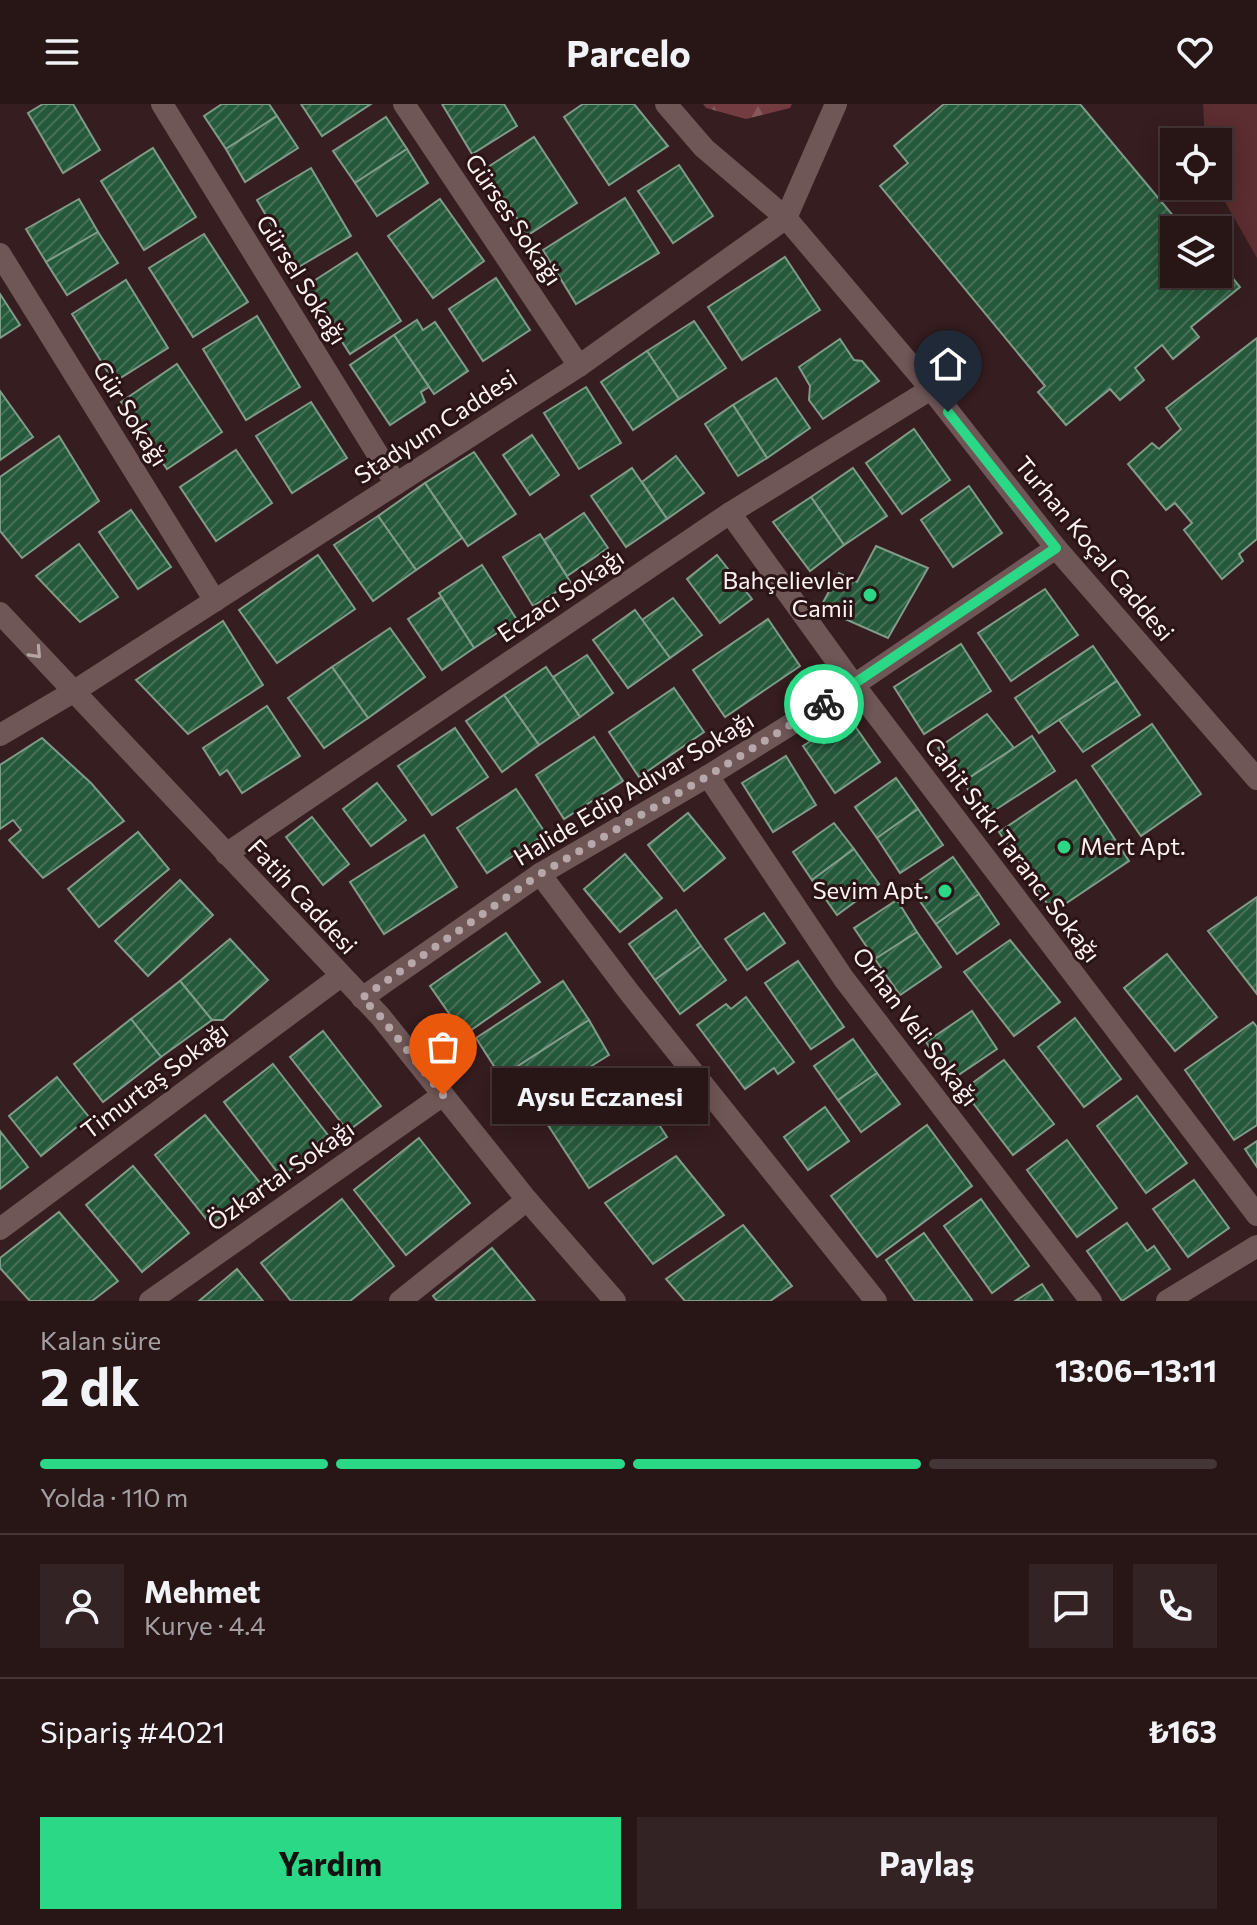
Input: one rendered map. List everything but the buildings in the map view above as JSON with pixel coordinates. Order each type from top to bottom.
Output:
[{"type":"street","name":"Gürsel Sokağı","points":[[162,104],[396,484]]},
{"type":"street","name":"Gürses Sokağı","points":[[404,104],[579,366]]},
{"type":"street","name":"Turhan Koçal Caddesi","points":[[666,104],[704,148],[786,218],[931,389],[1056,548],[1257,779]]},
{"type":"street","points":[[786,218],[836,104]]},
{"type":"street","name":"Stadyum Caddesi","points":[[0,735],[73,692],[579,366],[786,218]]},
{"type":"street","name":"Gür Sokağı","points":[[0,254],[215,601]]},
{"type":"street","name":"Eczacı Sokağı","points":[[226,854],[730,513],[931,389]]},
{"type":"street","name":"Cahit Sıtkı Tarancı Sokağı","points":[[730,513],[854,685],[1257,1215]]},
{"type":"street","name":"Halide Edip Adıvar Sokağı","points":[[362,998],[540,874],[708,776],[854,685],[1056,548]]},
{"type":"street","name":"Fatih Caddesi","points":[[0,613],[380,1016],[527,1200],[615,1301]]},
{"type":"street","name":"Orhan Veli Sokağı","points":[[708,776],[844,979],[1091,1301]]},
{"type":"street","points":[[540,874],[629,992],[876,1301]]},
{"type":"street","name":"Timurtaş Sokağı","points":[[0,1229],[341,976]]},
{"type":"street","name":"Özkartal Sokağı","points":[[150,1301],[443,1095]]},
{"type":"street","points":[[400,1301],[527,1200]]},
{"type":"street","points":[[1167,1301],[1257,1246]]},
{"type":"green space","points":[[703,104],[792,104],[790,108],[746,119],[706,108]]},
{"type":"shaded area","points":[[1203,104],[1257,104],[1257,258],[1224,200],[1232,200],[1232,128],[1204,128]]},
{"type":"way so far","points":[[443,1095],[362,998],[540,874],[824,704]]},
{"type":"place","name":"Bahçelievler Camii","points":[[870,595]]},
{"type":"place","name":"Mert Apt.","points":[[1064,847]]},
{"type":"place","name":"Sevim Apt.","points":[[945,891]]},
{"type":"place","name":"Aysu Eczanesi","points":[[443,1095]]},
{"type":"route","points":[[824,704],[1056,548],[948,412]]}]
